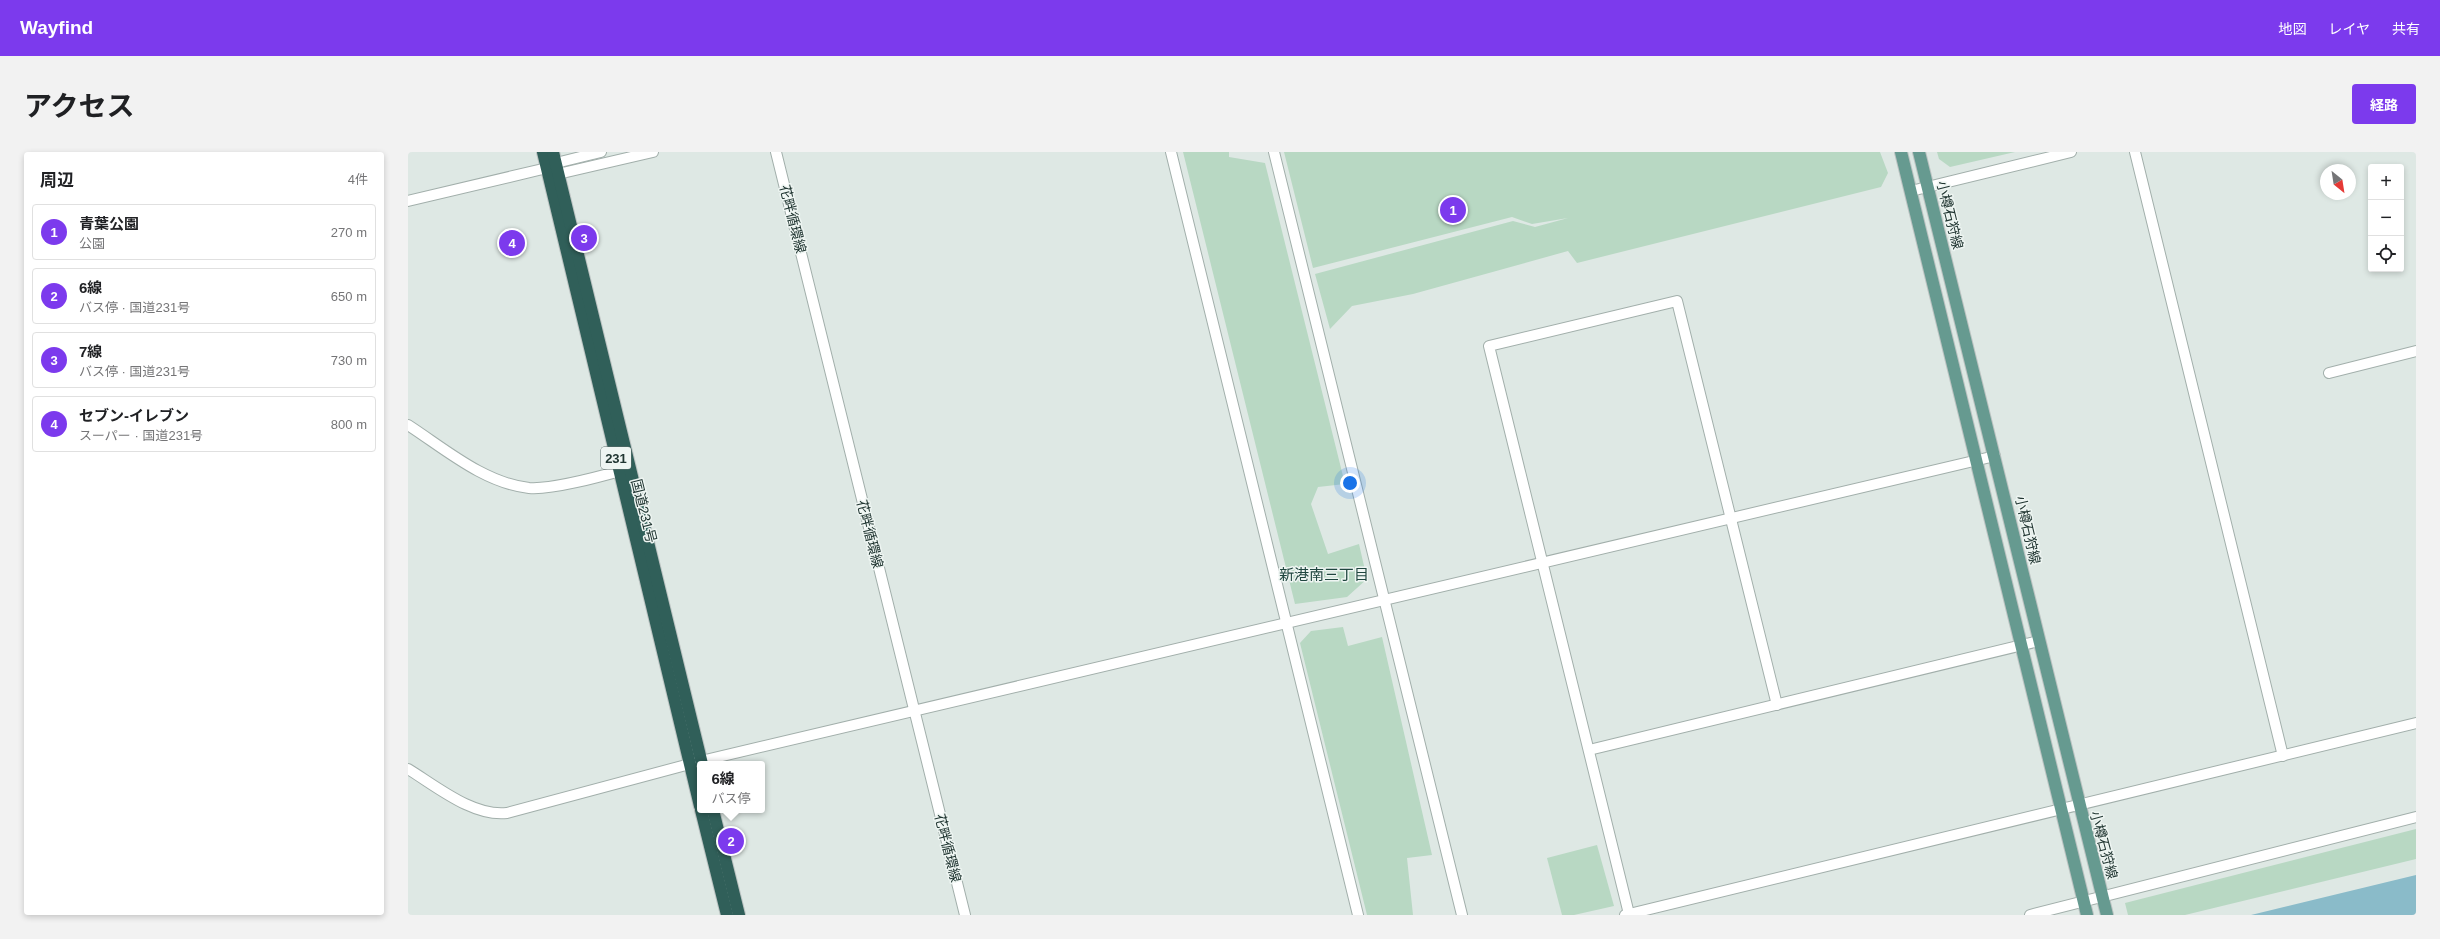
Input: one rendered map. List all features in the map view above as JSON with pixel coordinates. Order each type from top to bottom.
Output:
[{"type":"highway","name":"国道231号","points":[[543,152],[553,164],[625,470],[698,761]]},
{"type":"highway","points":[[702,813],[727,915]]},
{"type":"highway","points":[[714,813],[739,915]]},
{"type":"main road","points":[[1901,152],[2087,915]]},
{"type":"main road","name":"小樽石狩線","points":[[1919,152],[1995,456],[2078,806],[2107,915]]},
{"type":"street","points":[[408,201],[601,152]]},
{"type":"street","points":[[553,164],[653,152]]},
{"type":"street","name":"花畔循環線","points":[[776,152],[913,712],[965,915]]},
{"type":"street","points":[[1171,152],[1358,915]]},
{"type":"street","points":[[1274,152],[1462,915]]},
{"type":"street","points":[[1911,191],[2071,152]]},
{"type":"street","points":[[2135,152],[2283,756]]},
{"type":"street","points":[[1777,705],[1678,301],[1489,346],[1541,563],[1589,750],[1627,915],[2416,723]]},
{"type":"street","points":[[2329,373],[2416,351]]},
{"type":"street","points":[[408,425],[484,474],[515,485],[542,488],[625,470]]},
{"type":"street","points":[[706,761],[1384,599],[1995,456]]},
{"type":"street","points":[[1589,750],[2039,641]]},
{"type":"street","points":[[408,769],[477,810],[496,815],[697,763]]},
{"type":"street","points":[[2030,915],[2416,817]]},
{"type":"green space","points":[[1183,152],[1229,152],[1229,157],[1265,163],[1345,484],[1318,487],[1311,504],[1328,554],[1359,544],[1367,579],[1347,597],[1295,604]]},
{"type":"green space","points":[[1284,152],[1880,152],[1888,173],[1881,187],[1577,263],[1568,251],[1413,294],[1352,306],[1330,329],[1315,274],[1513,221],[1535,227],[1568,218],[1532,224],[1512,217],[1313,268]]},
{"type":"green space","points":[[1937,152],[2015,152],[1950,167],[1939,159]]},
{"type":"green space","points":[[1343,627],[1348,646],[1382,637],[1432,855],[1407,858],[1413,915],[1367,915],[1300,643],[1311,631]]},
{"type":"green space","points":[[2416,829],[2416,859],[2185,915],[2128,915],[2125,903]]},
{"type":"green space","points":[[1597,845],[1614,906],[1574,915],[1562,915],[1547,858]]},
{"type":"water","points":[[2416,875],[2416,915],[2251,915]]},
{"type":"place","name":"青葉公園","points":[[1453,210]]},
{"type":"place","name":"7線","points":[[584,238]]},
{"type":"place","name":"セブン-イレブン","points":[[512,243]]},
{"type":"place","name":"6線","points":[[731,841]]},
{"type":"district","name":"新港南三丁目","points":[[1324,574]]}]
